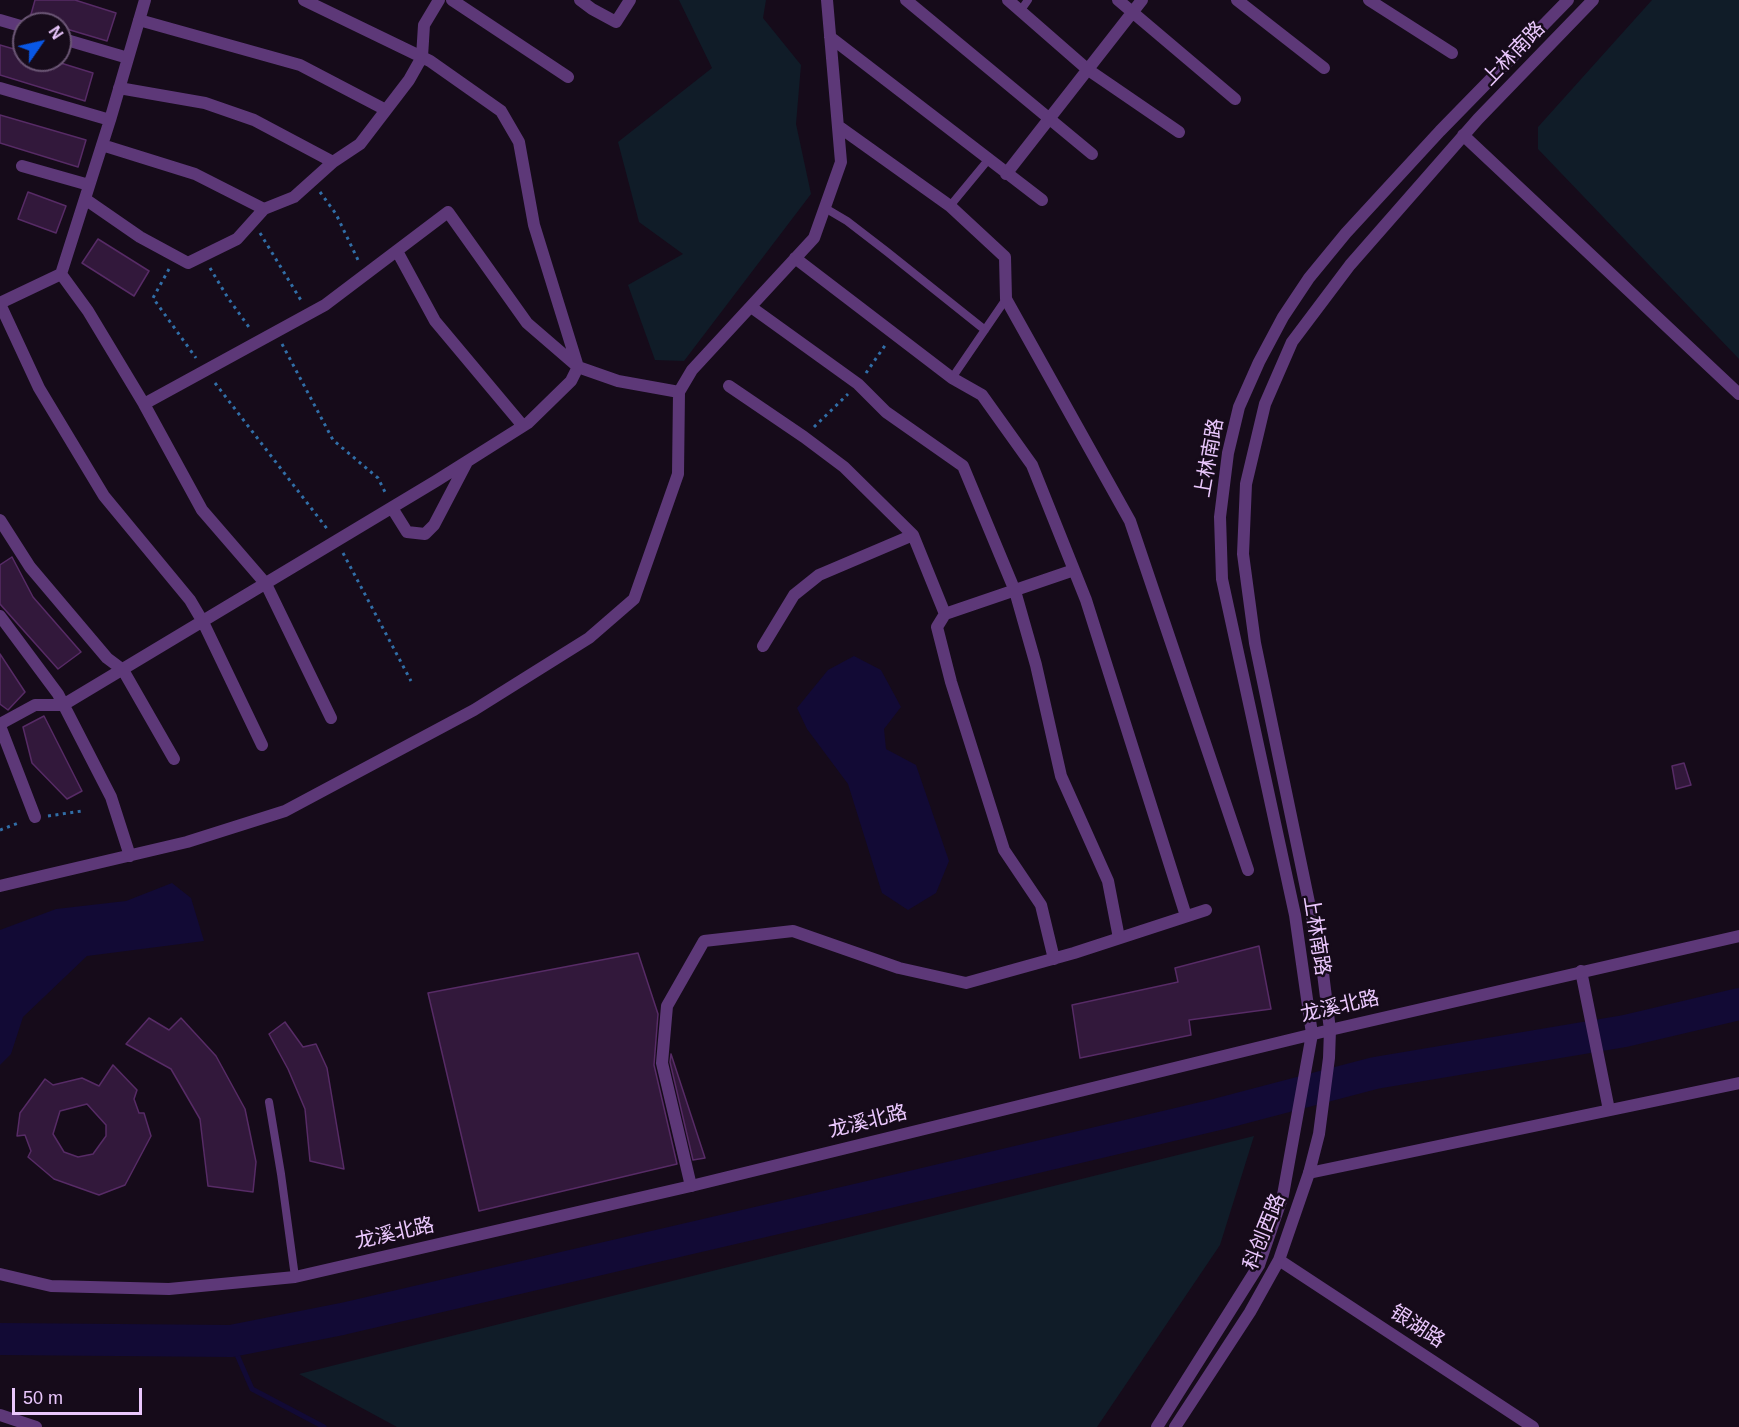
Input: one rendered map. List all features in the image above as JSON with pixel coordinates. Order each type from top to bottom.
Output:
[{"type":"street","points":[[145,0],[61,274],[0,303],[39,388],[104,496],[190,600],[203,622],[262,746]]},
{"type":"street","points":[[34,818],[0,725],[35,705],[63,705],[468,461],[523,426],[571,381],[578,367],[534,225],[519,142],[501,111],[430,61],[304,0]]},
{"type":"street","points":[[85,199],[140,237],[188,263],[237,239],[264,209],[294,197],[333,162],[360,144],[409,80],[422,57],[424,25],[439,0]]},
{"type":"street","points":[[452,0],[568,77]]},
{"type":"street","points":[[580,0],[616,22],[630,0]]},
{"type":"street","points":[[0,886],[187,842],[285,811],[474,710],[589,638],[634,599],[678,474],[680,392],[692,370],[814,238],[841,162],[827,0]]},
{"type":"street","points":[[906,0],[1092,154]]},
{"type":"street","points":[[1008,0],[1024,5],[1087,69],[1179,132]]},
{"type":"street","points":[[1118,0],[1235,99]]},
{"type":"street","points":[[1006,174],[1142,0]]},
{"type":"street","points":[[1237,0],[1324,68]]},
{"type":"street","points":[[1369,0],[1452,53]]},
{"type":"street","name":"上林南路","points":[[1312,1034],[1294,915],[1222,579],[1220,517],[1228,453],[1239,407],[1283,317],[1346,233],[1440,131],[1568,0]]},
{"type":"street","name":"上林南路","points":[[1330,1030],[1322,965],[1256,643],[1243,554],[1246,484],[1265,404],[1292,342],[1350,265],[1463,135],[1593,0]]},
{"type":"street","points":[[139,20],[300,65],[386,111]]},
{"type":"street","points":[[830,37],[1042,200]]},
{"type":"street","points":[[72,42],[128,58]]},
{"type":"street","points":[[0,88],[110,120]]},
{"type":"street","points":[[119,88],[206,103],[254,120],[333,162]]},
{"type":"street","points":[[838,126],[950,206],[1005,257],[1006,299],[1130,521],[1248,870]]},
{"type":"street","points":[[1463,135],[1739,394]]},
{"type":"street","points":[[102,145],[195,174],[264,209]]},
{"type":"street","points":[[22,166],[89,185]]},
{"type":"street","points":[[144,404],[325,305],[448,212],[527,323],[578,367],[618,381],[680,392]]},
{"type":"street","points":[[397,250],[435,321],[523,426]]},
{"type":"street","points":[[795,258],[952,378],[982,395],[1032,465],[1086,600],[1186,916]]},
{"type":"street","points":[[61,274],[88,312],[144,404],[202,510],[266,584],[331,718]]},
{"type":"street","points":[[751,307],[858,384],[886,412],[963,466],[1015,591],[1036,665],[1061,776],[1108,881],[1119,938]]},
{"type":"street","points":[[729,386],[844,467],[913,535],[945,615]]},
{"type":"street","points":[[392,508],[407,532],[425,534],[434,525],[468,461]]},
{"type":"street","points":[[0,520],[30,567],[107,658],[123,670],[174,759]]},
{"type":"street","points":[[763,646],[794,595],[819,575],[913,535]]},
{"type":"street","points":[[1054,959],[1041,905],[1004,850],[951,682],[937,627],[945,615],[1074,570]]},
{"type":"street","points":[[0,616],[58,694],[111,798],[130,856]]},
{"type":"street","points":[[691,1186],[663,1063],[667,1006],[704,941],[793,931],[899,968],[966,983],[1054,959],[1206,910]]},
{"type":"street","name":"龙溪北路","points":[[0,1274],[51,1286],[169,1289],[295,1277],[691,1186],[1581,970],[1739,936]]},
{"type":"street","points":[[1581,970],[1608,1105]]},
{"type":"street","name":"科创西路","points":[[1175,1427],[1250,1312],[1279,1260],[1309,1173],[1318,1134],[1329,1058],[1330,1030]]},
{"type":"street","name":"科创西路","points":[[1157,1427],[1259,1265],[1283,1195],[1312,1034]]},
{"type":"street","points":[[1309,1173],[1608,1105],[1739,1083]]},
{"type":"street","name":"银湖路","points":[[1279,1260],[1533,1427]]},
{"type":"street","points":[[0,1415],[36,1427]]},
{"type":"lane","points":[[950,206],[988,160]]},
{"type":"lane","points":[[825,208],[847,221],[985,330]]},
{"type":"lane","points":[[952,378],[1006,299]]},
{"type":"lane","points":[[269,1102],[295,1277]]},
{"type":"path","points":[[312,180],[336,214],[365,275]]},
{"type":"path","points":[[252,222],[309,313]]},
{"type":"path","points":[[176,256],[153,298],[205,370],[337,541],[411,681]]},
{"type":"path","points":[[203,256],[228,298],[260,341]]},
{"type":"path","points":[[275,332],[290,356],[333,440],[378,478],[392,508]]},
{"type":"path","points":[[804,437],[858,384],[894,333]]},
{"type":"shaded area","points":[[679,0],[766,0],[763,18],[801,65],[796,124],[811,194],[684,361],[655,360],[628,285],[683,254],[639,222],[618,142],[712,68]]},
{"type":"shaded area","points":[[1652,0],[1739,0],[1739,359],[1538,149],[1538,127]]},
{"type":"shaded area","points":[[854,656],[881,670],[901,707],[884,729],[886,749],[916,765],[949,861],[936,893],[908,910],[882,893],[848,784],[807,729],[797,708],[828,670]]},
{"type":"shaded area","points":[[172,883],[191,898],[204,941],[87,956],[23,1017],[11,1054],[0,1065],[0,930],[56,909],[126,901]]},
{"type":"shaded area","points":[[1254,1136],[1220,1245],[1097,1427],[397,1427],[299,1374]]},
{"type":"building","points":[[35,0],[75,0],[116,13],[107,41],[72,31],[72,12],[32,12]]},
{"type":"building","points":[[0,45],[12,48],[12,72],[72,72],[72,66],[93,73],[85,101],[0,75]]},
{"type":"building","points":[[0,115],[86,140],[78,167],[0,143]]},
{"type":"building","points":[[28,192],[66,206],[56,233],[18,219]]},
{"type":"building","points":[[98,239],[149,271],[134,296],[82,263]]},
{"type":"building","points":[[12,557],[33,597],[81,652],[58,669],[0,604],[0,565]]},
{"type":"building","points":[[0,654],[25,692],[8,710],[0,704]]},
{"type":"building","points":[[44,716],[82,791],[67,799],[32,763],[23,727]]},
{"type":"building","points":[[1684,763],[1691,785],[1676,789],[1672,766]]},
{"type":"building","points":[[1259,946],[1271,1009],[1189,1020],[1191,1035],[1080,1058],[1072,1005],[1178,982],[1175,968]]},
{"type":"building","points":[[638,953],[658,1014],[654,1065],[677,1164],[479,1211],[428,993]]},
{"type":"building","points":[[149,1018],[169,1030],[181,1018],[216,1056],[245,1109],[256,1162],[253,1192],[208,1186],[200,1119],[171,1069],[126,1044]]},
{"type":"building","points":[[285,1022],[303,1047],[316,1044],[327,1068],[344,1169],[310,1161],[305,1109],[288,1069],[269,1034]]},
{"type":"building","points":[[671,1054],[705,1158],[693,1160],[670,1062]]},
{"type":"building","points":[[113,1065],[137,1090],[134,1099],[139,1113],[144,1113],[151,1136],[125,1185],[99,1195],[54,1179],[28,1157],[31,1151],[25,1135],[17,1136],[20,1113],[45,1079],[53,1085],[82,1078],[99,1086]],"holes":[[[87,1104],[106,1125],[106,1136],[93,1154],[78,1157],[64,1152],[53,1134],[60,1111]]]},
{"type":"waterway","points":[[0,1339],[231,1341],[342,1319],[864,1198],[1219,1114],[1375,1073],[1625,1031],[1739,1004]]},
{"type":"waterway","points":[[231,1341],[252,1389],[324,1427]]}]
